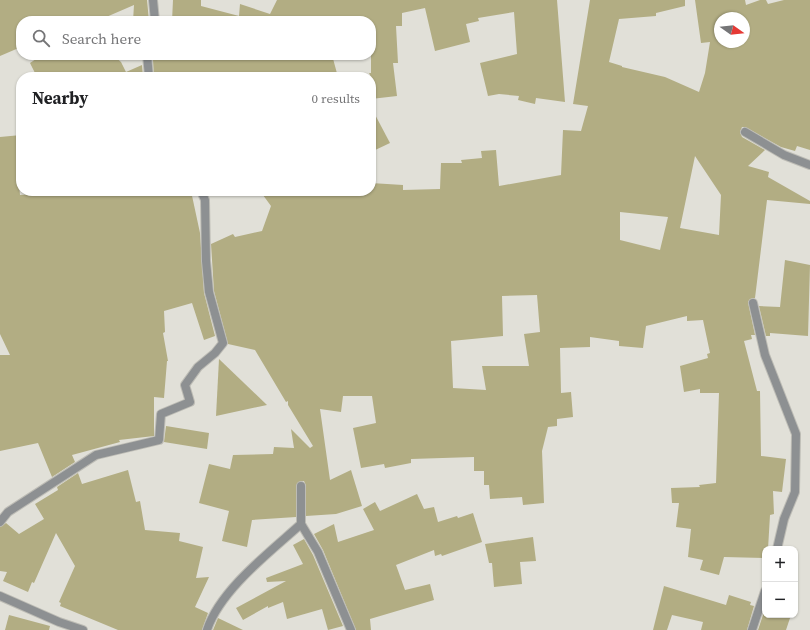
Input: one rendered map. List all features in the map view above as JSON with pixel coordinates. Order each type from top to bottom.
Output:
[{"type":"street","points":[[153,0],[155,16]]},
{"type":"street","points":[[147,60],[149,72]]},
{"type":"street","points":[[745,132],[784,155],[810,165]]},
{"type":"street","points":[[0,522],[8,512],[96,455],[159,440],[161,414],[190,402],[185,385],[198,367],[215,353],[223,343],[209,292],[206,261],[205,200],[203,196]]},
{"type":"street","points":[[753,302],[765,355],[796,434],[795,492],[784,519],[778,546]]},
{"type":"street","points":[[301,486],[300,524],[318,552],[351,630]]},
{"type":"street","points":[[207,630],[209,623],[226,597],[245,574],[300,524]]},
{"type":"street","points":[[0,596],[59,622],[83,630]]},
{"type":"street","points":[[752,630],[762,600]]},
{"type":"building","points":[[0,0],[147,0],[149,16],[133,16],[134,5],[109,16],[16,16],[16,49],[0,56]]},
{"type":"building","points":[[173,0],[201,0],[201,6],[239,16],[172,16]]},
{"type":"building","points":[[277,0],[557,0],[565,102],[536,98],[535,104],[518,100],[519,96],[499,94],[488,96],[480,63],[517,54],[514,12],[478,18],[479,21],[466,24],[470,42],[435,51],[425,8],[402,13],[402,26],[396,26],[398,63],[393,63],[397,96],[376,98],[376,72],[371,72],[371,60],[376,60],[376,16],[239,16],[240,4],[270,14]]},
{"type":"building","points":[[590,0],[685,0],[685,6],[656,13],[656,16],[619,19],[609,62],[622,67],[665,77],[699,92],[705,73],[710,42],[701,43],[695,0],[745,0],[746,5],[760,0],[766,0],[768,4],[784,0],[810,0],[810,150],[797,146],[795,151],[781,147],[745,127],[742,127],[740,132],[742,137],[765,150],[748,166],[769,172],[768,177],[810,201],[810,204],[767,200],[755,298],[750,299],[748,302],[755,335],[751,335],[752,339],[744,341],[757,391],[760,391],[761,456],[786,459],[782,492],[773,491],[774,514],[770,515],[768,546],[762,546],[762,558],[724,557],[719,575],[700,570],[703,560],[688,557],[691,529],[676,527],[679,503],[672,503],[671,488],[700,487],[699,485],[716,483],[719,393],[700,393],[700,389],[684,392],[680,366],[708,358],[707,354],[710,353],[703,320],[687,321],[687,316],[646,326],[643,348],[619,346],[619,341],[590,337],[590,347],[560,348],[561,393],[571,392],[573,417],[557,419],[557,426],[548,427],[542,451],[544,503],[523,505],[522,497],[490,499],[489,485],[484,485],[484,471],[474,471],[474,457],[411,459],[411,463],[385,468],[384,464],[361,468],[353,428],[376,423],[372,396],[343,396],[341,412],[320,409],[330,480],[351,470],[362,506],[336,514],[306,516],[306,486],[304,481],[301,481],[296,486],[296,517],[252,520],[247,547],[222,541],[229,511],[199,503],[209,464],[230,469],[233,455],[273,454],[274,447],[294,448],[291,429],[310,448],[313,446],[288,405],[288,401],[286,402],[255,350],[228,344],[214,291],[211,244],[233,234],[235,237],[262,231],[271,206],[264,196],[376,196],[376,183],[403,185],[403,190],[440,189],[441,163],[462,163],[461,160],[482,158],[481,151],[496,150],[499,186],[561,175],[563,130],[581,131],[588,106],[573,104]],"holes":[[[695,156],[721,195],[719,235],[680,228]],[[620,212],[668,217],[660,250],[620,240]],[[537,295],[540,332],[524,334],[529,366],[482,366],[486,390],[453,388],[451,341],[503,336],[502,296]]]},
{"type":"building","points":[[34,60],[119,60],[126,72],[34,72],[30,63]]},
{"type":"building","points":[[153,60],[333,60],[337,72],[154,72]]},
{"type":"building","points":[[142,65],[143,72],[126,72]]},
{"type":"building","points":[[376,116],[390,143],[376,150]]},
{"type":"building","points":[[16,135],[16,196],[192,196],[200,233],[204,293],[215,336],[204,340],[192,303],[164,311],[165,332],[163,333],[168,361],[164,398],[154,397],[154,436],[119,440],[120,442],[72,455],[75,462],[52,477],[38,443],[0,451],[0,355],[10,355],[0,334],[0,137]]},
{"type":"building","points":[[785,260],[810,265],[808,336],[770,333],[770,336],[766,336],[759,306],[780,307]]},
{"type":"building","points":[[219,359],[267,405],[216,416]]},
{"type":"building","points":[[166,426],[209,433],[207,449],[164,442]]},
{"type":"building","points":[[128,470],[136,502],[140,501],[145,530],[180,533],[179,541],[203,547],[196,578],[209,577],[195,607],[208,613],[202,630],[118,630],[60,606],[61,603],[59,602],[75,566],[56,533],[34,583],[32,582],[28,592],[3,581],[7,572],[0,571],[0,527],[6,523],[19,534],[44,519],[35,504],[58,490],[57,487],[78,473],[82,484]]},
{"type":"building","points":[[417,494],[424,509],[434,507],[438,522],[473,513],[482,542],[442,556],[441,554],[435,556],[434,550],[396,565],[405,590],[430,584],[434,600],[370,619],[371,630],[356,630],[323,550],[314,534],[334,524],[338,542],[374,530],[363,509],[375,502],[380,511]]},
{"type":"building","points":[[533,537],[536,561],[520,562],[522,584],[494,587],[492,563],[489,563],[485,544]]},
{"type":"building","points":[[304,539],[313,555],[343,626],[328,630],[322,609],[287,619],[283,602],[268,608],[268,606],[243,620],[236,608],[286,581],[267,582],[266,578],[303,564],[293,545]]},
{"type":"building","points":[[664,586],[726,605],[729,595],[751,602],[750,605],[754,606],[747,630],[701,630],[703,622],[672,615],[667,630],[653,630]]},
{"type":"building","points":[[9,615],[50,626],[49,630],[5,630]]},
{"type":"building","points":[[218,618],[243,630],[213,630]]},
{"type":"building","points":[[762,618],[790,618],[786,630],[758,630]]}]
